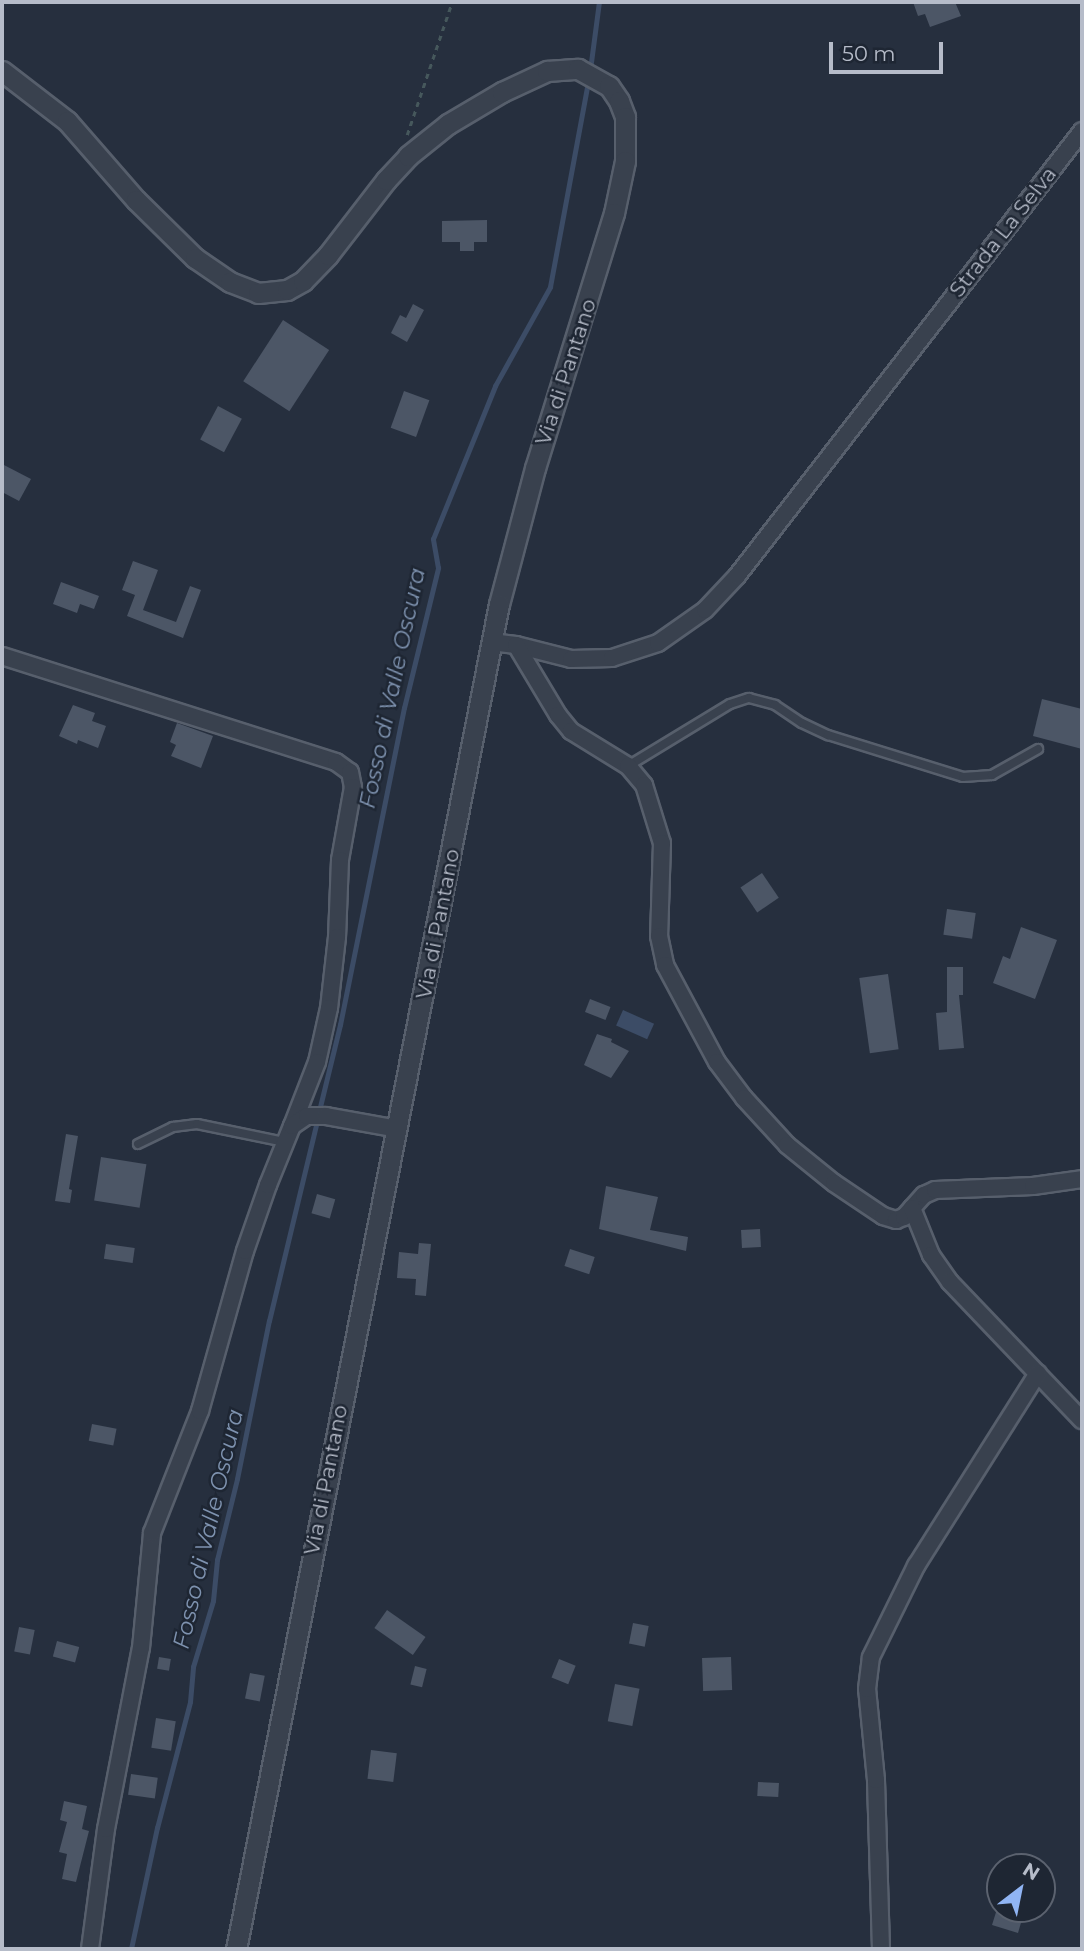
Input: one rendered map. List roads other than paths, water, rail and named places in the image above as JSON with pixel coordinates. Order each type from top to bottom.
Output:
[{"type":"street","name":"Via di Pantano","points":[[2,71],[67,121],[136,200],[195,258],[230,282],[258,293],[287,290],[303,281],[338,243],[396,168],[448,124],[502,92],[547,71],[562,68],[589,74],[615,94],[625,117],[622,179],[605,249],[523,510],[491,642],[236,1949]]},
{"type":"street","name":"Strada La Selva","points":[[491,642],[516,645],[571,659],[604,660],[641,651],[690,623],[737,576],[1082,131]]},
{"type":"street","points":[[516,645],[558,715],[571,730],[628,766],[647,792],[661,837],[664,866],[659,936],[663,957],[707,1046],[762,1119],[815,1169],[887,1217],[900,1219],[920,1197],[935,1190],[1033,1186],[1082,1179]]},
{"type":"street","points":[[2,656],[336,762],[351,772],[354,784],[340,860],[337,937],[329,1008],[313,1075],[245,1251],[195,1424],[152,1533],[139,1658],[109,1810],[90,1949]]},
{"type":"street","points":[[292,1126],[307,1116],[318,1115],[398,1129]]},
{"type":"street","points":[[912,1208],[931,1255],[950,1282],[1082,1420]]},
{"type":"street","points":[[881,1949],[875,1767],[867,1689],[871,1657],[916,1566],[1038,1373]]},
{"type":"lane","points":[[628,766],[730,704],[749,698],[775,705],[802,723],[828,735],[963,777],[992,775],[1038,749]]},
{"type":"lane","points":[[138,1144],[173,1127],[197,1124],[285,1142]]},
{"type":"water","points":[[623,1010],[654,1024],[647,1039],[616,1026]]},
{"type":"waterway","name":"Fosso di Valle Oscura","points":[[590,70],[599,2]]},
{"type":"waterway","name":"Fosso di Valle Oscura","points":[[319,1111],[340,1025],[404,708],[438,568],[433,539],[495,386],[550,287],[588,82]]},
{"type":"waterway","name":"Fosso di Valle Oscura","points":[[131,1949],[157,1828],[190,1702],[193,1667],[213,1601],[217,1560],[237,1479],[269,1321],[317,1121]]}]
